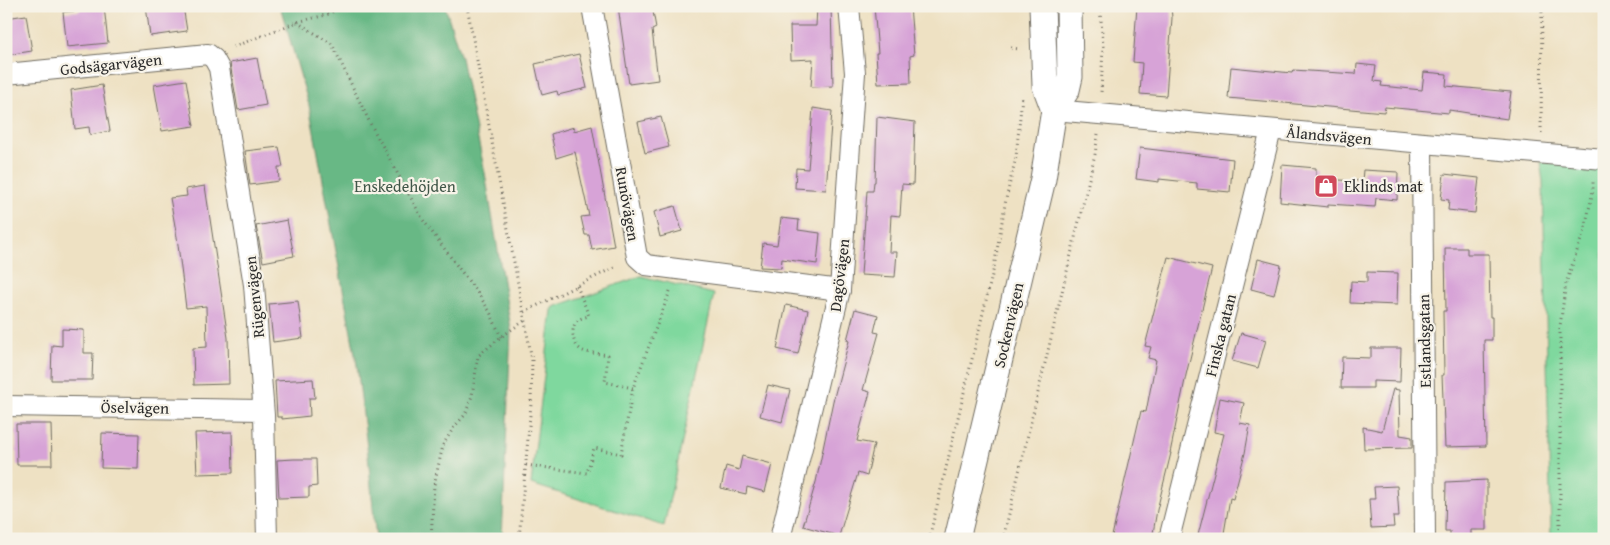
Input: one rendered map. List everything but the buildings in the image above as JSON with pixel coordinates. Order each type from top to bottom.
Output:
[{"type":"street","name":"Runövägen","points":[[592,6],[637,257],[646,265],[840,290]]},
{"type":"street","name":"Dagövägen","points":[[780,539],[840,290],[855,72],[850,6]]},
{"type":"street","name":"Sockenvägen","points":[[1042,6],[1045,86],[1054,110]]},
{"type":"street","name":"Sockenvägen","points":[[957,539],[1043,179],[1054,110],[1067,90],[1070,77],[1069,6]]},
{"type":"street","name":"Godsägarvägen","points":[[6,74],[208,54],[214,59]]},
{"type":"street","name":"Rügenvägen","points":[[214,59],[220,68],[254,285],[263,410],[266,539]]},
{"type":"street","name":"Ålandsvägen","points":[[1054,110],[1598,158]]},
{"type":"street","name":"Finska gatan","points":[[1170,539],[1271,130]]},
{"type":"street","name":"Estlandsgatan","points":[[1422,143],[1426,539]]},
{"type":"street","name":"Öselvägen","points":[[6,406],[263,410]]},
{"type":"path","points":[[234,47],[297,22],[330,14],[339,6]]},
{"type":"path","points":[[467,6],[532,360],[531,404],[519,539]]},
{"type":"path","points":[[1003,539],[1096,154],[1100,115],[1102,46],[1100,6]]},
{"type":"path","points":[[1541,153],[1542,6]]},
{"type":"path","points":[[297,22],[332,44],[370,123],[423,220],[480,295],[501,337]]},
{"type":"path","points":[[1020,40],[1022,58]]},
{"type":"path","points":[[929,539],[994,268],[1006,199],[1016,156],[1022,96]]},
{"type":"path","points":[[1560,539],[1560,326],[1566,282],[1585,228],[1598,158]]},
{"type":"path","points":[[524,312],[637,257]]},
{"type":"path","points":[[526,465],[587,473],[594,448],[621,454],[633,388],[678,269]]},
{"type":"path","points":[[577,286],[589,316],[579,319],[574,324],[572,333],[576,344],[581,350],[608,355],[605,382],[633,388]]},
{"type":"path","points":[[431,539],[434,485],[443,444],[454,427],[465,415],[472,396],[478,356],[524,321]]},
{"type":"green space","name":"Enskedehöjden","points":[[280,6],[445,6],[461,58],[485,173],[511,329],[502,539],[376,539],[357,365],[309,105]]},
{"type":"green space","points":[[1540,162],[1604,169],[1604,539],[1551,539],[1543,181]]},
{"type":"green space","points":[[641,276],[714,294],[664,526],[531,484],[552,310],[554,307]]},
{"type":"place","name":"Eklinds mat","points":[[1326,186]]}]
